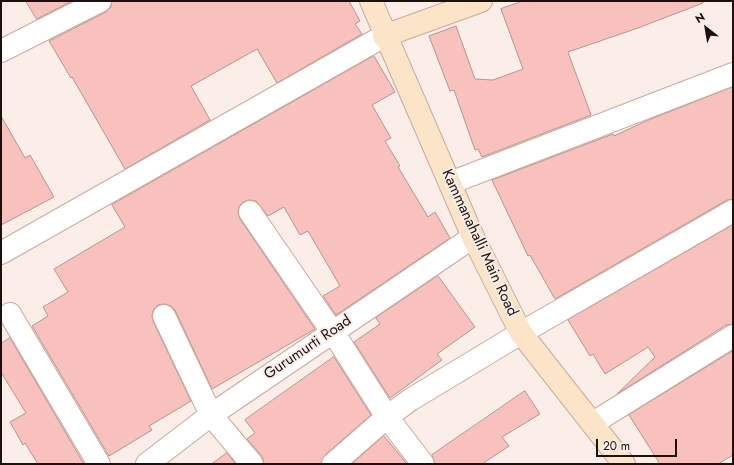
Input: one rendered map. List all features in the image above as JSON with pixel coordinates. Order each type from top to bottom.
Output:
[{"type":"street","points":[[1,51],[100,1]]},
{"type":"street","name":"Kammanahalli Main Road","points":[[371,1],[384,36],[473,237],[521,332],[624,464]]},
{"type":"street","points":[[1,253],[384,36],[481,1]]},
{"type":"street","points":[[450,183],[733,74]]},
{"type":"street","points":[[332,464],[387,417],[410,400],[521,332],[733,211]]},
{"type":"street","points":[[250,212],[332,332],[387,417],[423,464]]},
{"type":"street","name":"Gurumurti Road","points":[[147,464],[211,415],[473,237]]},
{"type":"street","points":[[10,314],[99,464]]},
{"type":"street","points":[[164,316],[211,415],[252,464]]},
{"type":"street","points":[[593,423],[733,336]]},
{"type":"building","points":[[26,1],[72,1],[37,19]]},
{"type":"building","points":[[112,1],[349,1],[360,21],[355,24],[362,34],[277,83],[257,49],[191,86],[210,120],[125,169],[72,77],[71,78],[49,41],[106,12],[111,7]]},
{"type":"building","points":[[523,1],[703,1],[703,3],[638,28],[568,52],[591,115],[482,157],[478,149],[475,150],[454,90],[450,91],[429,36],[456,26],[475,79],[493,80],[523,69],[501,9]]},
{"type":"building","points":[[374,56],[395,92],[372,105],[391,138],[385,141],[400,166],[398,167],[428,217],[435,212],[450,238],[336,315],[323,296],[340,286],[308,231],[300,235],[284,207],[268,216],[256,201],[249,200],[243,202],[239,207],[238,213],[240,219],[315,329],[212,389],[175,310],[171,306],[165,304],[158,305],[154,309],[152,315],[153,321],[191,401],[149,426],[152,430],[109,456],[32,326],[48,316],[43,307],[68,292],[54,269],[125,227],[112,205]]},
{"type":"building","points":[[733,87],[733,199],[727,200],[555,299],[530,255],[528,256],[492,180],[613,134],[614,136],[646,121]]},
{"type":"building","points":[[1,116],[25,158],[30,155],[54,197],[1,225]]},
{"type":"building","points":[[733,225],[733,324],[726,325],[617,394],[655,357],[648,347],[605,374],[593,354],[590,356],[568,320]]},
{"type":"building","points":[[438,276],[475,327],[437,354],[442,360],[390,398],[354,342],[380,324],[376,318]]},
{"type":"building","points":[[10,338],[84,464],[38,464],[25,443],[23,445],[10,422],[26,413],[1,372],[1,344]]},
{"type":"building","points":[[733,351],[733,455],[718,464],[660,464],[629,415]]},
{"type":"building","points":[[334,357],[371,415],[325,455],[321,464],[264,464],[262,456],[247,439],[255,433],[245,420]]},
{"type":"building","points":[[525,391],[540,414],[502,437],[509,446],[482,464],[435,464],[432,455]]},
{"type":"building","points":[[384,436],[407,464],[352,464]]},
{"type":"building","points":[[227,453],[236,464],[212,464]]}]
